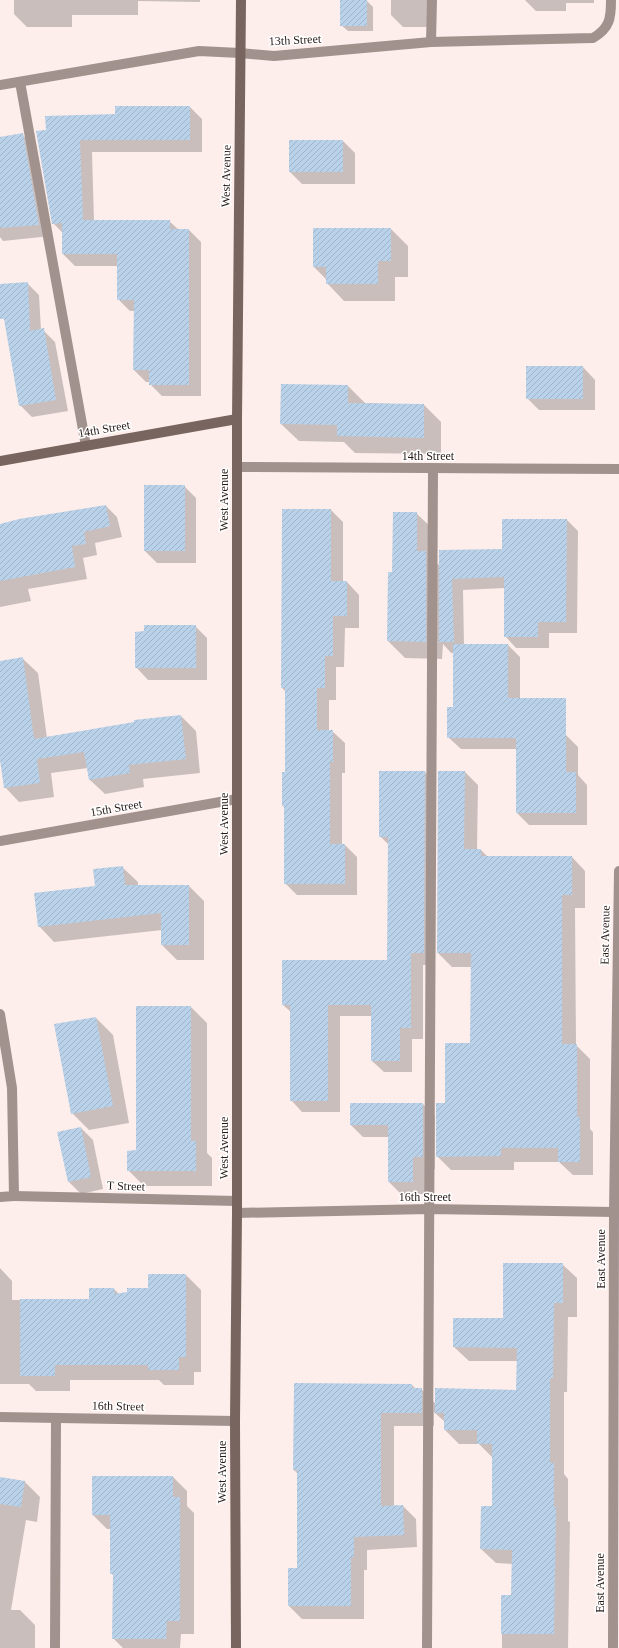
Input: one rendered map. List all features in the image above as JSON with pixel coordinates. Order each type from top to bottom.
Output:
[{"type":"main road","name":"West Avenue","points":[[236,1648],[237,419],[240,0]]},
{"type":"main road","name":"14th Street","points":[[0,461],[237,419]]},
{"type":"street","points":[[431,42],[432,0]]},
{"type":"street","name":"13th Street","points":[[0,85],[200,51],[274,56],[431,42],[593,38],[602,33],[609,23],[611,0]]},
{"type":"street","points":[[20,82],[86,446]]},
{"type":"street","name":"14th Street","points":[[237,467],[619,469]]},
{"type":"street","points":[[426,1648],[433,469]]},
{"type":"street","name":"15th Street","points":[[0,841],[237,799]]},
{"type":"street","name":"East Avenue","points":[[613,1648],[614,1212],[619,871]]},
{"type":"street","points":[[0,1014],[12,1088],[14,1196]]},
{"type":"street","name":"T Street","points":[[0,1197],[14,1196],[237,1201]]},
{"type":"street","name":"16th Street","points":[[237,1213],[428,1209],[614,1212]]},
{"type":"street","name":"16th Street","points":[[0,1418],[235,1421]]},
{"type":"street","points":[[55,1648],[56,1419]]},
{"type":"building","points":[[340,0],[367,0],[367,26],[340,26]]},
{"type":"building","points":[[115,106],[190,106],[190,140],[80,140],[83,220],[170,220],[170,229],[189,229],[189,385],[149,385],[149,370],[133,370],[134,300],[117,300],[117,254],[62,254],[62,223],[52,224],[36,131],[46,130],[45,116],[115,114]]},
{"type":"building","points":[[23,133],[39,225],[0,228],[0,137]]},
{"type":"building","points":[[289,140],[343,140],[343,172],[289,172]]},
{"type":"building","points":[[313,228],[391,228],[391,261],[378,261],[378,284],[326,284],[326,267],[313,267]]},
{"type":"building","points":[[28,282],[30,331],[44,328],[56,400],[19,406],[4,319],[0,319],[0,284]]},
{"type":"building","points":[[526,366],[583,366],[583,399],[526,399]]},
{"type":"building","points":[[281,384],[348,385],[348,403],[424,404],[424,438],[337,436],[337,425],[280,424]]},
{"type":"building","points":[[144,485],[185,485],[185,551],[144,551]]},
{"type":"building","points":[[106,505],[110,526],[84,532],[86,544],[72,546],[75,567],[0,581],[0,524],[19,519]]},
{"type":"building","points":[[282,509],[331,509],[331,581],[347,581],[347,616],[333,616],[333,656],[325,656],[325,688],[317,688],[317,730],[333,730],[333,762],[330,762],[330,844],[345,844],[345,884],[284,884],[284,806],[282,806],[282,772],[285,772],[285,688],[281,688]]},
{"type":"building","points":[[393,512],[417,512],[417,551],[426,551],[426,642],[387,641],[388,572],[392,572]]},
{"type":"building","points":[[502,519],[567,519],[566,622],[538,622],[538,637],[504,637],[504,577],[452,579],[454,642],[439,642],[439,550],[502,549]]},
{"type":"building","points":[[144,625],[196,625],[196,668],[135,668],[135,632],[144,631]]},
{"type":"building","points":[[453,644],[508,644],[508,698],[566,698],[566,772],[576,772],[576,813],[516,813],[516,738],[447,738],[447,707],[453,707]]},
{"type":"building","points":[[23,657],[34,739],[134,722],[134,720],[181,715],[186,759],[129,765],[130,773],[89,780],[84,752],[37,759],[40,783],[4,788],[0,760],[0,661]]},
{"type":"building","points":[[379,771],[425,771],[424,953],[411,953],[411,1028],[400,1028],[400,1061],[371,1061],[371,1005],[328,1005],[328,1101],[290,1101],[290,1005],[282,1005],[282,960],[387,960],[388,837],[379,837]]},
{"type":"building","points":[[438,771],[465,771],[464,849],[481,849],[481,856],[572,856],[572,895],[562,895],[562,1044],[577,1044],[577,1117],[580,1117],[580,1162],[558,1162],[558,1148],[501,1148],[501,1156],[436,1157],[436,1103],[445,1103],[445,1043],[470,1043],[471,953],[437,953]]},
{"type":"building","points":[[123,866],[125,885],[189,885],[189,945],[161,945],[161,913],[38,927],[34,893],[95,886],[93,869]]},
{"type":"building","points":[[136,1006],[191,1006],[191,1141],[196,1141],[196,1171],[127,1171],[127,1151],[136,1150]]},
{"type":"building","points":[[96,1017],[113,1106],[71,1114],[54,1024]]},
{"type":"building","points":[[350,1103],[423,1103],[423,1157],[413,1157],[413,1182],[388,1182],[388,1125],[350,1125]]},
{"type":"building","points":[[81,1127],[91,1177],[68,1182],[57,1132]]},
{"type":"building","points":[[503,1263],[563,1263],[563,1303],[554,1303],[553,1378],[550,1378],[550,1463],[554,1463],[554,1507],[556,1507],[554,1634],[501,1634],[501,1595],[511,1595],[512,1550],[480,1549],[481,1506],[492,1506],[492,1444],[477,1444],[477,1430],[444,1430],[444,1413],[435,1413],[435,1388],[516,1390],[517,1348],[453,1347],[453,1318],[503,1318]]},
{"type":"building","points":[[148,1274],[186,1274],[186,1357],[179,1357],[179,1370],[148,1370],[148,1365],[55,1365],[55,1376],[20,1376],[20,1299],[89,1299],[89,1288],[114,1288],[115,1294],[127,1292],[127,1288],[148,1288]]},
{"type":"building","points":[[294,1383],[412,1384],[412,1388],[422,1388],[422,1413],[381,1413],[381,1506],[403,1505],[404,1535],[354,1537],[354,1557],[351,1557],[351,1606],[288,1606],[288,1568],[297,1568],[297,1470],[293,1470]]},
{"type":"building","points":[[92,1476],[173,1476],[173,1497],[180,1497],[180,1621],[167,1621],[166,1639],[112,1639],[113,1574],[110,1574],[110,1515],[92,1515]]},
{"type":"building","points":[[0,1477],[25,1481],[21,1507],[0,1504]]}]
